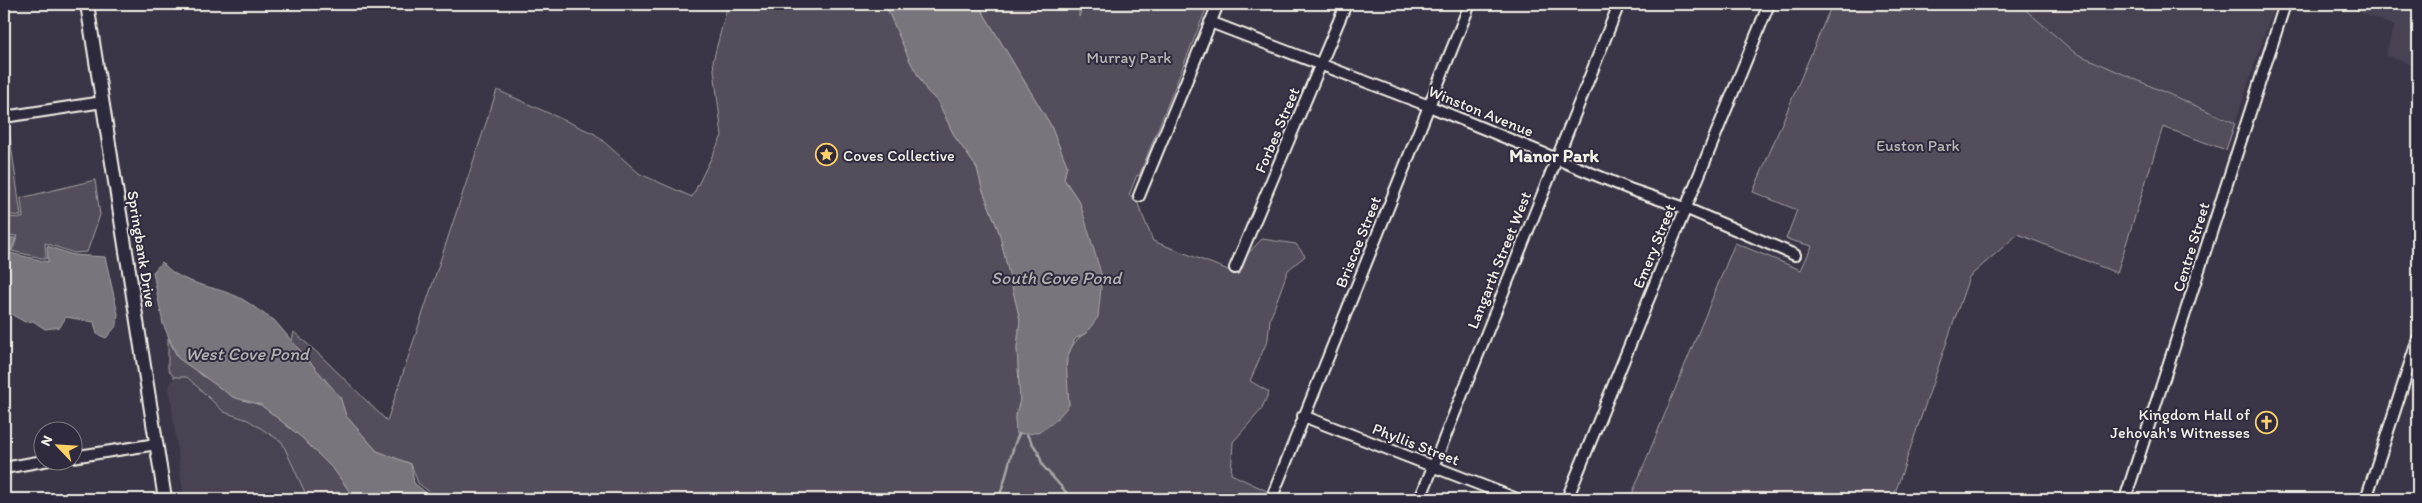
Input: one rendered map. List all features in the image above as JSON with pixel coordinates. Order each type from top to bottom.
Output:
[{"type":"main road","name":"Springbank Drive","points":[[87,4],[165,499]]},
{"type":"street","points":[[1139,196],[1218,4]]},
{"type":"street","name":"Forbes Street","points":[[1234,268],[1346,4]]},
{"type":"street","name":"Briscoe Street","points":[[1274,492],[1470,4]]},
{"type":"street","name":"Langarth Street West","points":[[1420,499],[1619,4]]},
{"type":"street","name":"Emery Street","points":[[1567,499],[1769,4]]},
{"type":"street","name":"Centre Street","points":[[2125,499],[2285,4]]},
{"type":"street","name":"Winston Avenue","points":[[1210,22],[1429,106],[1641,194],[1686,208],[1794,255]]},
{"type":"street","points":[[4,117],[103,102]]},
{"type":"street","points":[[2366,499],[2418,339]]},
{"type":"street","name":"Phyllis Street","points":[[1303,416],[1432,468],[1517,499]]},
{"type":"street","points":[[82,455],[157,444]]},
{"type":"street","points":[[4,468],[32,463]]},
{"type":"shaded area","points":[[2019,4],[2275,4],[2235,123],[2075,53]]},
{"type":"shaded area","points":[[2338,4],[2418,4],[2418,67],[2385,55],[2395,26]]},
{"type":"shaded area","points":[[174,377],[187,377],[224,412],[248,420],[282,442],[308,499],[184,499],[169,387]]},
{"type":"green space","name":"Murray Park","points":[[728,4],[885,4],[910,61],[927,91],[938,102],[955,137],[977,168],[982,188],[999,232],[1020,320],[1017,348],[1020,401],[1015,417],[1016,433],[1069,405],[1066,375],[1068,356],[1077,340],[1086,333],[1080,203],[1064,179],[1067,165],[1050,124],[978,4],[1068,4],[1079,8],[1079,17],[1083,4],[1208,4],[1139,176],[1137,175],[1129,195],[1138,204],[1153,241],[1231,271],[1262,239],[1296,244],[1305,256],[1288,270],[1270,319],[1268,339],[1250,381],[1269,392],[1261,410],[1233,442],[1231,474],[1284,499],[439,499],[418,483],[411,464],[377,451],[346,416],[340,397],[292,341],[294,332],[387,421],[497,90],[595,134],[640,174],[692,197],[722,136],[713,61]]},
{"type":"green space","name":"Euston Park","points":[[1832,4],[1881,4],[1902,12],[1906,4],[2019,4],[2075,53],[2235,123],[2226,150],[2163,127],[2117,273],[2018,234],[1969,277],[1893,499],[1630,499],[1735,243],[1801,270],[1812,246],[1786,239],[1797,210],[1753,192]]},
{"type":"green space","points":[[4,94],[21,216],[4,214]]},
{"type":"green space","points":[[95,180],[100,215],[87,252],[74,253],[45,243],[46,259],[12,251],[18,236],[4,235],[4,217],[23,218],[21,198]]},
{"type":"green space","points":[[168,338],[178,358],[233,397],[261,405],[300,436],[335,471],[355,499],[308,499],[282,442],[248,420],[224,412],[187,377],[174,377],[168,369]]},
{"type":"water","name":"South Cove Pond","points":[[885,4],[978,4],[1050,124],[1067,165],[1064,179],[1080,203],[1102,277],[1098,317],[1086,333],[1075,339],[1066,360],[1069,405],[1058,418],[1040,431],[1025,434],[1016,433],[1015,417],[1020,401],[1017,348],[1020,320],[999,232],[982,188],[977,168],[955,137],[938,102],[927,91],[910,61]]},
{"type":"water","points":[[4,238],[16,238],[10,253],[48,262],[47,246],[73,255],[105,257],[118,314],[117,325],[106,338],[97,334],[94,322],[66,317],[60,327],[45,329],[33,321],[25,322],[4,310]]},
{"type":"water","name":"West Cove Pond","points":[[162,262],[179,276],[189,281],[232,294],[274,320],[340,397],[346,416],[377,451],[411,464],[414,483],[434,499],[355,499],[335,471],[300,436],[261,405],[233,397],[178,358],[163,324],[153,272]]},
{"type":"waterway","points":[[998,499],[1012,450],[1019,434]]},
{"type":"waterway","points":[[1027,435],[1038,452],[1043,466],[1072,499]]},
{"type":"place","name":"Coves Collective","points":[[827,155]]},
{"type":"place","name":"Kingdom Hall of Jehovah's Witnesses","points":[[2266,423]]},
{"type":"district","name":"Manor Park","points":[[1554,156]]}]
